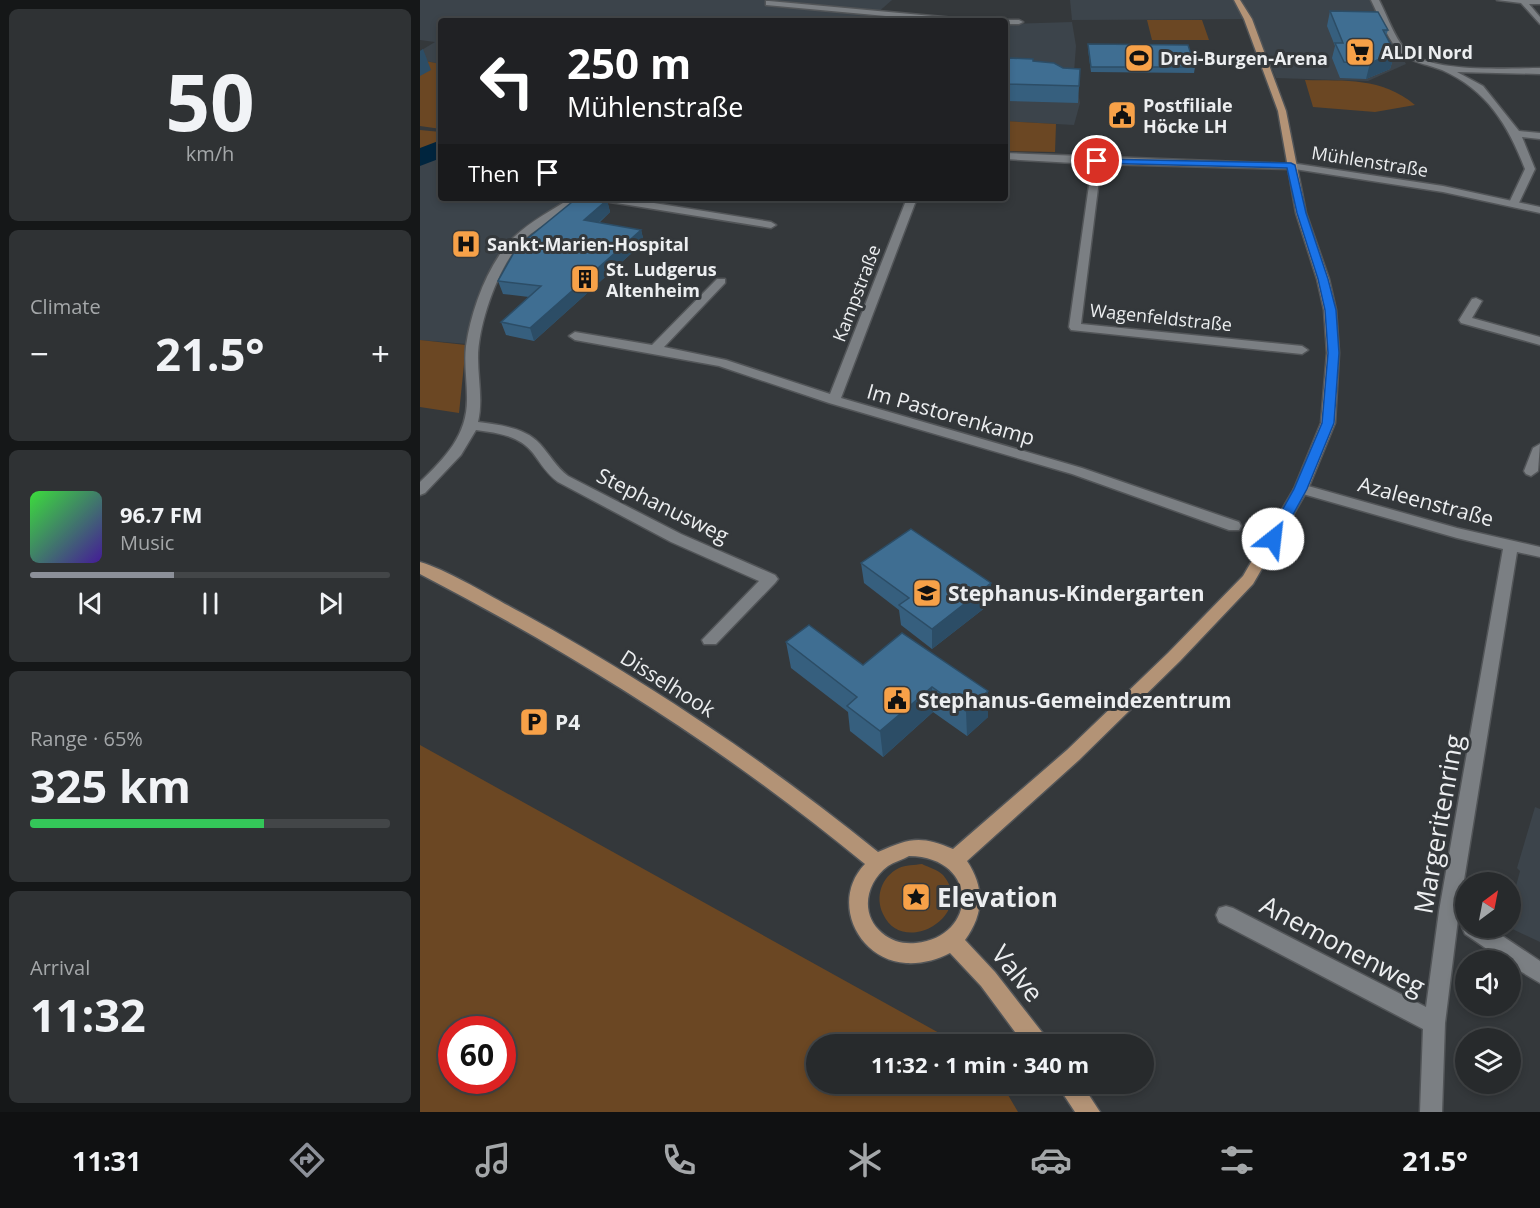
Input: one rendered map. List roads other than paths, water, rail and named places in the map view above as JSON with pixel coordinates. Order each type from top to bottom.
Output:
[{"type":"main road","points":[[1232,1],[1246,0]]},
{"type":"main road","points":[[954,861],[1073,755],[1174,657],[1248,580],[1301,489],[1328,423],[1333,353],[1330,310],[1323,279],[1301,213],[1282,111],[1275,88],[1248,19],[1232,1]]},
{"type":"main road","name":"Disselhook","points":[[420,567],[547,634],[704,732],[839,831],[876,862]]},
{"type":"main road","points":[[907,848],[924,848],[940,852],[954,861],[965,874],[971,891],[971,908],[965,925],[952,940],[937,949],[919,954],[901,953],[883,947],[870,937],[859,919],[857,898],[863,879],[876,862],[891,853],[907,848]]},
{"type":"main road","name":"Valve","points":[[952,940],[988,979],[1029,1034]]},
{"type":"main road","points":[[1075,1094],[1089,1112]]},
{"type":"street","points":[[1375,0],[1400,48],[1421,62],[1446,69],[1480,88],[1516,134],[1530,169],[1513,205]]},
{"type":"street","points":[[1501,0],[1540,2]]},
{"type":"street","points":[[1523,1],[1540,22]]},
{"type":"street","points":[[769,3],[884,10],[943,18]]},
{"type":"street","points":[[874,18],[884,10]]},
{"type":"street","points":[[1008,22],[1019,22]]},
{"type":"street","points":[[1446,69],[1540,71]]},
{"type":"street","points":[[1516,134],[1540,136]]},
{"type":"street","name":"Mühlenstraße","points":[[1008,156],[1097,161],[1291,165],[1443,189],[1540,210]]},
{"type":"street","name":"Wagenfeldstraße","points":[[1097,161],[1075,327],[1302,350]]},
{"type":"street","points":[[420,489],[456,450],[471,425],[474,403],[472,346],[485,298],[509,250],[527,232],[574,201]]},
{"type":"street","points":[[623,201],[771,225]]},
{"type":"street","name":"Kampstraße","points":[[834,400],[911,201]]},
{"type":"street","points":[[654,349],[721,281]]},
{"type":"street","points":[[1476,301],[1465,320],[1540,341]]},
{"type":"street","name":"Im Pastorenkamp","points":[[575,336],[722,363],[834,400],[1077,471],[1234,526]]},
{"type":"street","name":"Stephanusweg","points":[[471,425],[501,430],[525,439],[535,447],[550,471],[563,479],[676,538],[770,579],[710,640]]},
{"type":"street","points":[[1531,471],[1540,448]]},
{"type":"street","name":"Azaleenstraße","points":[[1301,489],[1540,552]]},
{"type":"street","name":"Margeritenring","points":[[1431,1112],[1429,1099],[1434,1023],[1449,911],[1511,546]]},
{"type":"street","points":[[1449,911],[1455,915]]},
{"type":"street","name":"Anemonenweg","points":[[1226,915],[1434,1023]]},
{"type":"street","points":[[1488,938],[1540,974]]},
{"type":"waterway","points":[[420,158],[438,149]]},
{"type":"place","name":"ALDI Nord","points":[[1360,52]]},
{"type":"place","name":"Drei-Burgen-Arena","points":[[1139,58]]},
{"type":"place","name":"Postfiliale Höcke LH","points":[[1122,115]]},
{"type":"place","name":"Sankt-Marien-Hospital","points":[[466,244]]},
{"type":"place","name":"St. Ludgerus Altenheim","points":[[585,279]]},
{"type":"place","name":"Stephanus-Kindergarten","points":[[927,593]]},
{"type":"place","name":"Stephanus-Gemeindezentrum","points":[[897,700]]},
{"type":"place","name":"P4","points":[[534,722]]},
{"type":"place","name":"Elevation","points":[[916,897]]}]
